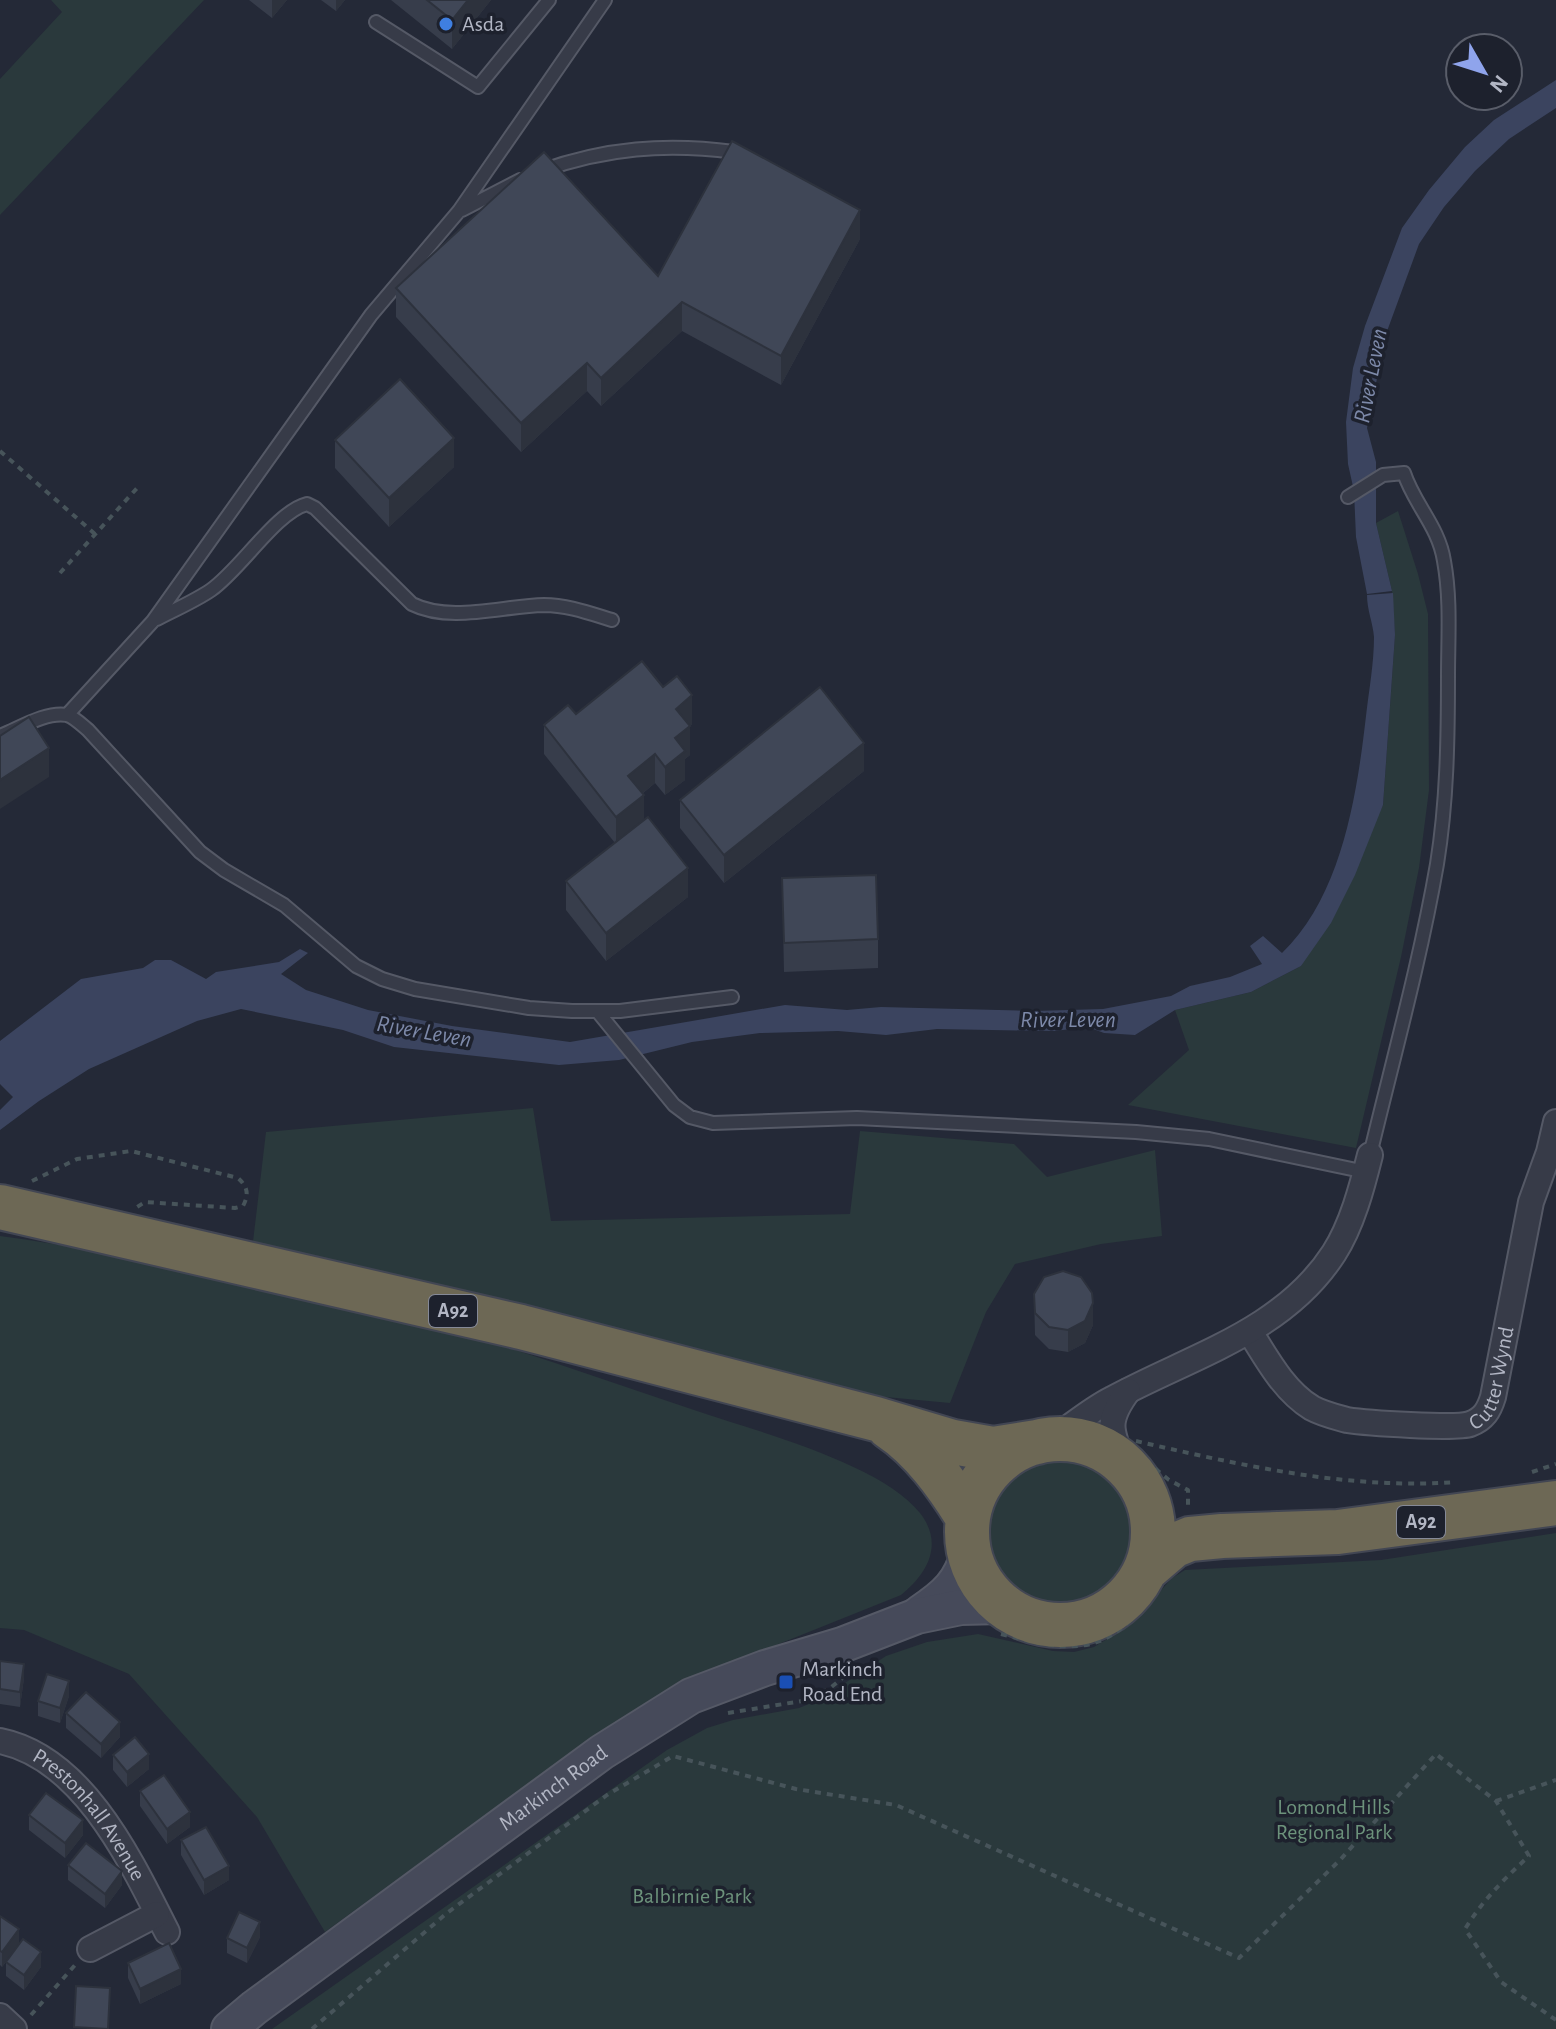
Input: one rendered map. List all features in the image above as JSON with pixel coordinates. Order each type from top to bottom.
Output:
[{"type":"highway","name":"A92","points":[[13,1210],[521,1327],[876,1419],[953,1442],[993,1449],[1044,1441],[1085,1443],[1134,1463],[1159,1499],[1188,1511],[1285,1534]]},
{"type":"highway","name":"A92","points":[[876,1419],[906,1439],[951,1490],[968,1535],[975,1572],[987,1591],[998,1619],[1027,1619],[1054,1625],[1082,1622],[1108,1611],[1130,1593],[1146,1585],[1173,1546],[1190,1539],[1352,1531],[1556,1503]]},
{"type":"highway","points":[[968,1535],[976,1492],[991,1470],[1012,1452],[1044,1441]]},
{"type":"highway","name":"A92","points":[[1134,1463],[1153,1526],[1146,1585]]},
{"type":"main road","name":"Markinch Road","points":[[917,1616],[953,1587],[963,1572],[968,1535]]},
{"type":"main road","name":"Markinch Road","points":[[229,2029],[568,1776],[691,1696],[917,1616],[961,1607],[998,1619]]},
{"type":"street","name":"Cutter Wynd","points":[[1250,1332],[1290,1390],[1312,1408],[1326,1414],[1351,1421],[1462,1426],[1483,1417],[1493,1397],[1531,1202],[1556,1122]]},
{"type":"street","points":[[1044,1441],[1129,1389],[1250,1332],[1298,1294],[1336,1251],[1368,1163]]},
{"type":"street","points":[[1129,1389],[1111,1420],[1111,1432],[1134,1463]]},
{"type":"street","name":"Prestonhall Avenue","points":[[0,1741],[12,1743],[42,1759],[100,1811],[162,1923],[90,1949]]},
{"type":"street","points":[[0,2016],[21,2023]]},
{"type":"lane","points":[[376,22],[478,87],[549,0]]},
{"type":"lane","points":[[0,736],[39,720],[67,715],[153,621],[371,315],[459,211],[605,0]]},
{"type":"lane","points":[[459,211],[501,188],[580,157],[628,148],[662,146],[734,152]]},
{"type":"lane","points":[[602,1017],[682,1111],[690,1117],[713,1123],[857,1118],[1136,1132],[1209,1139],[1368,1163],[1417,962],[1437,863],[1448,735],[1449,599],[1438,534],[1404,473],[1383,475],[1348,497]]},
{"type":"lane","points":[[153,621],[211,590],[289,511],[307,504],[315,508],[412,604],[425,610],[449,612],[547,605],[574,608],[612,620]]},
{"type":"lane","points":[[67,715],[88,730],[200,852],[224,870],[284,905],[356,966],[382,979],[415,989],[602,1017],[732,997]]},
{"type":"path","points":[[0,451],[95,534]]},
{"type":"path","points":[[60,573],[138,487]]},
{"type":"path","points":[[1188,1511],[1188,1490],[1134,1463],[1131,1440],[1261,1469],[1311,1476],[1468,1481]]},
{"type":"path","points":[[1521,1474],[1556,1464]]},
{"type":"path","points":[[998,1619],[1057,1647],[1075,1648],[1099,1641],[1127,1624],[1146,1585]]},
{"type":"path","points":[[717,1716],[802,1701],[829,1689],[857,1666]]},
{"type":"path","points":[[312,2029],[447,1913],[607,1795],[673,1756],[796,1789],[896,1805],[1239,1958],[1340,1860],[1436,1754],[1496,1801],[1529,1856],[1498,1884],[1465,1929],[1501,1982],[1556,2020]]},
{"type":"path","points":[[1496,1801],[1556,1780]]},
{"type":"path","points":[[21,2023],[90,1949]]},
{"type":"green space","points":[[51,0],[204,0],[0,215],[0,79],[62,12]]},
{"type":"green space","points":[[1398,511],[1428,614],[1429,790],[1419,868],[1401,957],[1356,1148],[1128,1105],[1189,1050],[1175,1010],[1251,992],[1301,966],[1383,805],[1395,635],[1392,591],[1376,523]]},
{"type":"green space","points":[[533,1108],[551,1221],[850,1214],[860,1131],[1014,1144],[1047,1177],[1155,1150],[1162,1236],[1101,1244],[1015,1264],[986,1312],[950,1403],[875,1396],[252,1250],[266,1132]]},
{"type":"green space","points":[[0,1236],[134,1258],[382,1310],[510,1348],[783,1439],[848,1464],[902,1495],[927,1525],[931,1536],[930,1557],[919,1577],[901,1595],[692,1679],[653,1701],[569,1754],[325,1932],[257,1817],[129,1674],[24,1630],[0,1628]]},
{"type":"green space","points":[[1062,1458],[1091,1464],[1116,1480],[1132,1505],[1138,1534],[1132,1563],[1116,1588],[1091,1604],[1062,1610],[1033,1604],[1008,1588],[992,1563],[986,1534],[992,1505],[1008,1480],[1033,1464]]},
{"type":"green space","name":"Lomond Hills Regional Park","points":[[1556,1533],[1556,2029],[272,2029],[667,1750],[707,1728],[799,1708],[819,1700],[886,1656],[927,1642],[978,1634],[1053,1651],[1074,1652],[1094,1647],[1130,1625],[1172,1578],[1185,1570],[1381,1560]]},
{"type":"water","name":"River Leven","points":[[1556,80],[1556,108],[1509,139],[1475,171],[1444,207],[1419,244],[1386,334],[1367,428],[1376,462],[1376,523],[1392,591],[1367,594],[1356,537],[1346,422],[1353,368],[1365,326],[1402,228],[1465,147],[1506,112],[1524,112],[1524,101]]},
{"type":"water","name":"River Leven","points":[[1393,593],[1395,635],[1383,805],[1355,875],[1331,923],[1301,966],[1251,992],[1175,1010],[1135,1035],[1104,1033],[1088,1027],[1054,1031],[937,1029],[886,1035],[838,1031],[760,1033],[692,1042],[619,1060],[559,1065],[394,1047],[343,1030],[241,1009],[197,1021],[89,1069],[0,1130],[0,1110],[13,1097],[0,1084],[0,1041],[81,979],[143,968],[155,960],[171,960],[206,979],[216,972],[279,962],[300,949],[308,953],[281,974],[306,990],[368,1010],[452,1026],[570,1042],[785,1005],[847,1010],[881,1007],[1034,1011],[1103,1009],[1171,996],[1190,986],[1230,977],[1262,964],[1250,946],[1263,936],[1282,953],[1302,930],[1333,874],[1358,778],[1371,676],[1374,637],[1367,595]]},
{"type":"building","points":[[427,0],[468,0],[452,20]]},
{"type":"building","points":[[732,141],[860,210],[781,356],[682,302],[601,378],[587,363],[521,423],[396,288],[544,152],[658,276]]},
{"type":"building","points":[[400,379],[454,438],[389,498],[335,440]]},
{"type":"building","points":[[642,661],[663,687],[677,676],[692,695],[676,709],[690,726],[675,738],[685,751],[665,767],[655,754],[628,776],[644,795],[616,817],[544,725],[568,705],[576,714]]},
{"type":"building","points":[[820,687],[864,743],[724,855],[680,800]]},
{"type":"building","points":[[29,717],[49,748],[0,780],[0,736]]},
{"type":"building","points":[[648,817],[688,868],[606,933],[566,881]]},
{"type":"building","points":[[876,875],[878,939],[784,943],[782,878]]},
{"type":"building","points":[[1063,1271],[1081,1277],[1092,1293],[1093,1303],[1085,1321],[1068,1330],[1049,1327],[1035,1313],[1034,1294],[1044,1277]]},
{"type":"building","points":[[0,1661],[24,1664],[20,1692],[0,1689]]},
{"type":"building","points":[[47,1674],[69,1681],[60,1708],[38,1701]]},
{"type":"building","points":[[86,1692],[120,1722],[101,1744],[66,1713]]},
{"type":"building","points":[[135,1737],[149,1754],[127,1772],[113,1755]]},
{"type":"building","points":[[164,1775],[190,1812],[167,1829],[140,1791]]},
{"type":"building","points":[[46,1793],[83,1820],[65,1843],[29,1815]]},
{"type":"building","points":[[206,1827],[229,1866],[204,1880],[181,1840]]},
{"type":"building","points":[[86,1843],[122,1871],[105,1894],[68,1865]]},
{"type":"building","points":[[239,1912],[260,1922],[247,1948],[227,1938]]},
{"type":"building","points":[[0,1916],[19,1929],[2,1952],[0,1951]]},
{"type":"building","points":[[23,1939],[41,1952],[24,1975],[6,1962]]},
{"type":"building","points":[[169,1943],[181,1969],[140,1989],[128,1963]]},
{"type":"building","points":[[76,1986],[110,1988],[108,2029],[74,2027]]},
{"type":"place","name":"Asda","points":[[446,24]]},
{"type":"place","name":"Markinch Road End","points":[[786,1682]]},
{"type":"park label","name":"Balbirnie Park","points":[[692,1896]]}]
